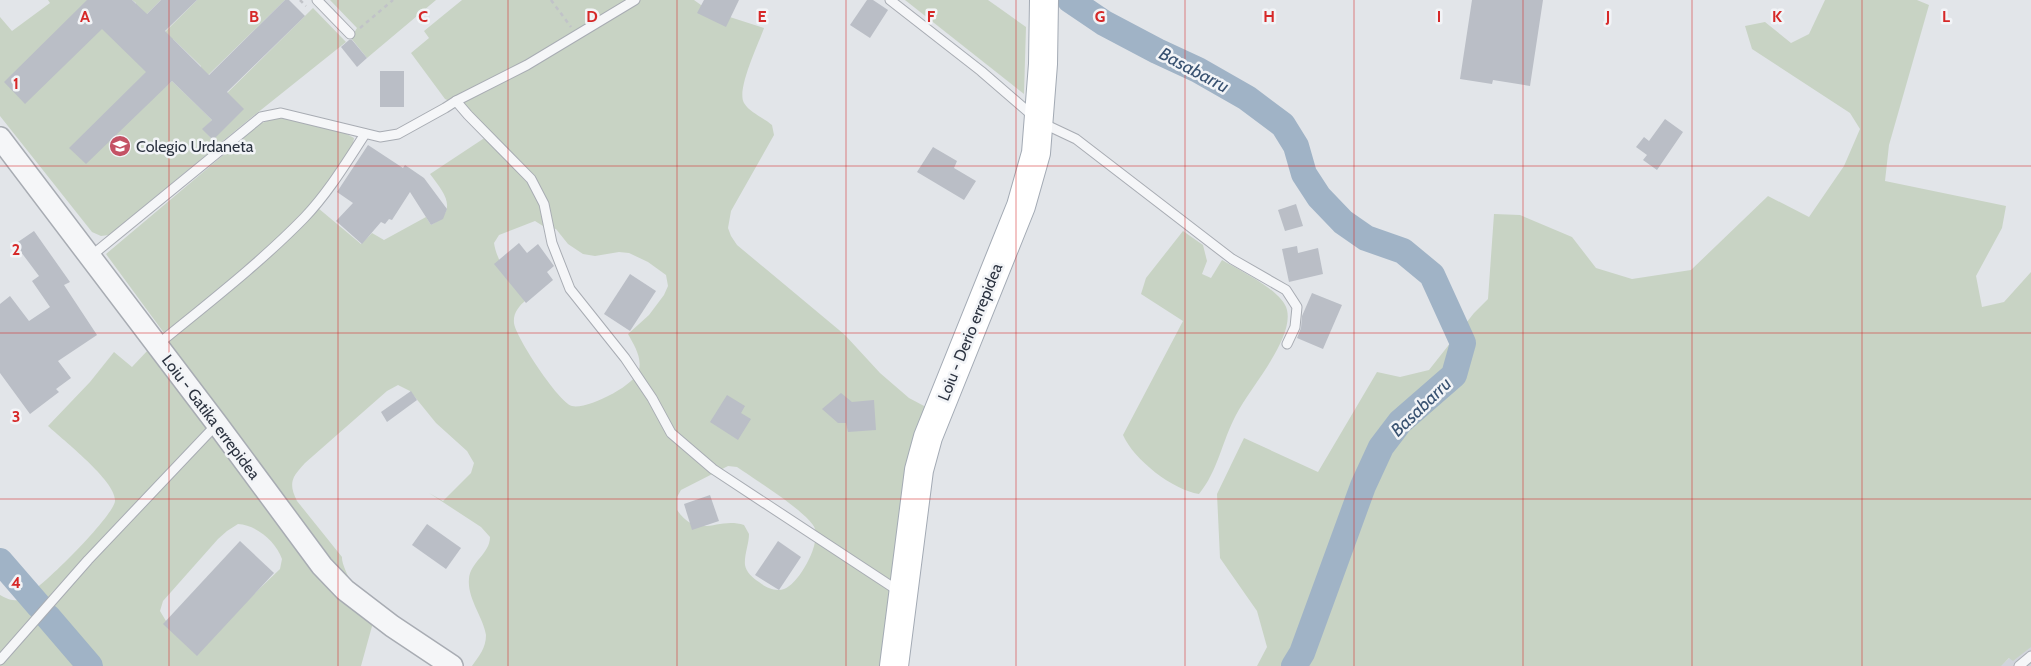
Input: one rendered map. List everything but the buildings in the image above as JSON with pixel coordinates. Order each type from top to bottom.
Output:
[{"type":"main road","name":"Loiu - Derio errepidea","points":[[894,666],[902,594],[920,470],[928,437],[1021,206],[1036,153],[1040,122],[1044,0]]},
{"type":"street","name":"Loiu - Gatika errepidea","points":[[0,138],[91,256],[300,538],[345,590],[392,626],[452,666]]},
{"type":"lane","points":[[318,0],[353,33]]},
{"type":"lane","points":[[91,256],[261,117],[281,113],[380,137],[398,134],[456,100],[527,64],[635,0]]},
{"type":"lane","points":[[890,0],[981,71],[1040,122],[1076,139],[1232,259],[1286,290],[1298,307],[1295,327],[1287,344]]},
{"type":"lane","points":[[456,100],[468,115],[531,179],[544,204],[552,242],[570,289],[625,358],[652,398],[671,433],[713,468],[902,594]]},
{"type":"lane","points":[[157,346],[243,275],[305,217],[336,179],[365,134]]},
{"type":"lane","points":[[0,660],[88,560],[217,424]]},
{"type":"lane","points":[[2019,666],[2031,656]]},
{"type":"path","points":[[353,33],[393,0]]},
{"type":"path","points":[[551,0],[577,35]]},
{"type":"shaded area","points":[[2031,642],[2031,666],[2000,666],[2023,647]]},
{"type":"green space","name":"Colegio Urdaneta","points":[[48,0],[92,0],[155,63],[146,72],[163,89],[172,81],[212,120],[203,129],[213,140],[217,103],[313,8],[346,42],[109,235],[101,236],[92,232],[0,116],[0,17],[12,31],[50,3]]},
{"type":"green space","points":[[132,0],[161,0],[136,25],[136,3]]},
{"type":"green space","points":[[197,0],[285,0],[198,85],[201,66],[173,39],[154,43]]},
{"type":"green space","points":[[330,0],[436,0],[367,58],[351,38],[357,28]]},
{"type":"green space","points":[[462,0],[694,0],[708,10],[764,28],[745,78],[742,97],[750,110],[772,125],[774,135],[731,211],[728,228],[731,236],[737,245],[845,335],[880,373],[909,398],[926,407],[884,666],[472,666],[480,655],[486,635],[470,593],[469,579],[470,573],[487,548],[490,537],[481,527],[429,493],[443,501],[471,473],[474,463],[467,451],[436,423],[410,391],[398,385],[387,391],[305,463],[294,476],[292,485],[297,501],[342,557],[345,570],[374,619],[361,666],[0,666],[0,595],[10,600],[18,600],[27,596],[88,538],[102,522],[115,501],[113,493],[99,473],[48,426],[90,382],[114,352],[132,367],[164,333],[106,254],[260,124],[274,118],[283,117],[343,132],[354,138],[353,144],[326,185],[318,208],[361,244],[372,233],[384,240],[426,217],[431,225],[440,219],[445,214],[447,201],[430,174],[492,133],[469,110],[445,99],[411,53],[429,38],[424,31]],"holes":[[[535,221],[543,226],[556,229],[568,244],[583,254],[595,256],[619,252],[629,253],[648,262],[666,275],[668,286],[664,295],[649,315],[628,334],[637,351],[640,365],[636,376],[629,383],[610,395],[588,404],[572,406],[558,394],[529,354],[516,330],[514,316],[526,300],[502,266],[494,243],[499,235]],[[728,466],[737,467],[789,503],[813,525],[816,532],[813,551],[803,571],[790,585],[781,590],[761,584],[750,575],[745,565],[749,534],[744,525],[725,523],[701,526],[693,524],[685,519],[677,510],[677,497],[681,490]],[[238,524],[259,531],[275,546],[279,553],[282,559],[280,569],[222,625],[166,621],[160,611],[163,601],[227,531]]]},
{"type":"green space","points":[[905,0],[988,0],[1026,27],[1024,94]]},
{"type":"green space","points":[[1825,0],[1917,0],[1929,5],[1889,145],[1885,181],[2006,206],[2002,228],[1976,276],[1982,307],[2004,302],[2031,272],[2031,647],[2013,661],[2009,658],[2001,666],[1257,666],[1267,647],[1257,611],[1220,558],[1217,494],[1244,438],[1318,472],[1377,372],[1400,377],[1429,370],[1474,313],[1488,299],[1494,214],[1520,215],[1572,237],[1596,268],[1632,279],[1691,270],[1768,196],[1809,217],[1844,166],[1860,129],[1850,113],[1752,49],[1745,26],[1765,22],[1791,43],[1809,34]]},
{"type":"green space","points":[[1183,231],[1203,245],[1207,261],[1202,274],[1211,278],[1222,260],[1269,288],[1284,303],[1287,310],[1284,335],[1269,364],[1236,415],[1211,476],[1199,494],[1178,487],[1155,472],[1128,445],[1123,435],[1183,321],[1141,294],[1146,278]]},
{"type":"waterway","name":"Basabarru","points":[[1070,0],[1104,23],[1198,70],[1247,98],[1283,125],[1296,146],[1304,174],[1319,197],[1343,222],[1366,238],[1403,251],[1432,275],[1463,343],[1454,375],[1400,422],[1381,447],[1363,486],[1302,653],[1294,666]]},
{"type":"waterway","points":[[0,561],[39,606]]},
{"type":"waterway","points":[[48,617],[90,666]]},
{"type":"place","name":"Colegio Urdaneta","points":[[120,146]]}]
